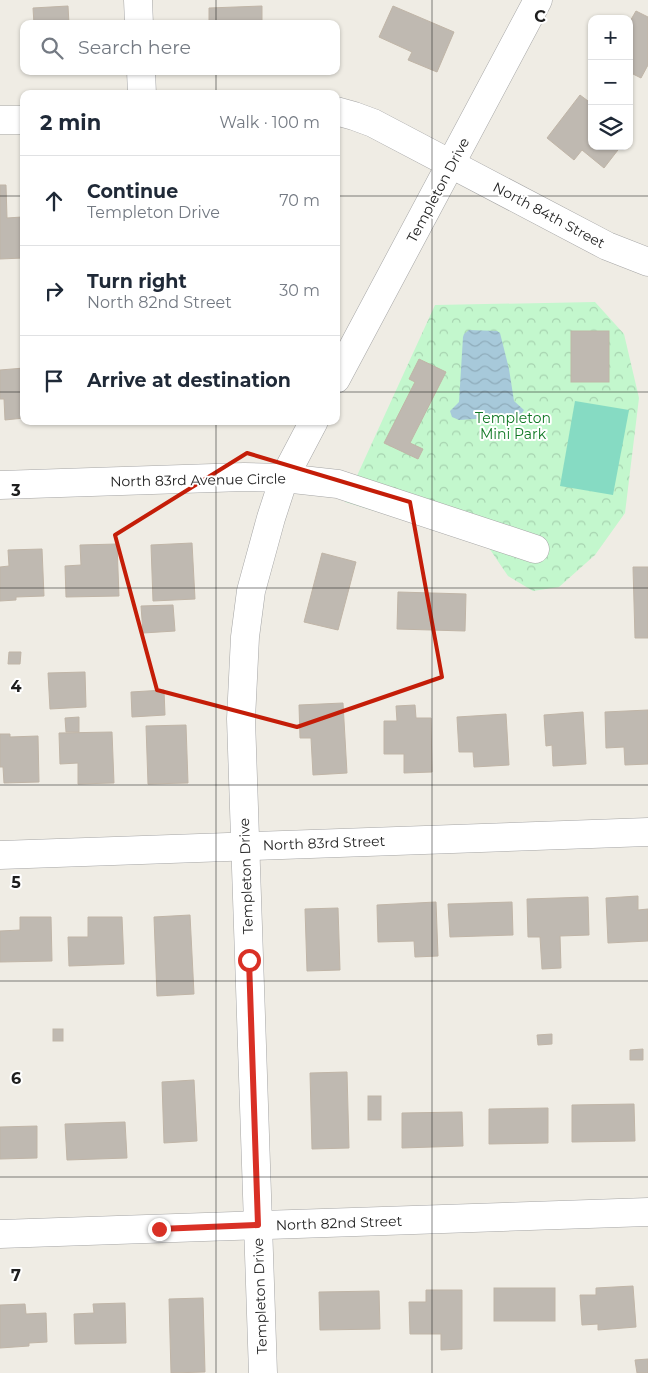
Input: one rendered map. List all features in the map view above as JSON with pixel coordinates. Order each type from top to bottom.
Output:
[{"type":"street","points":[[138,0],[139,20]]},
{"type":"street","name":"Templeton Drive","points":[[340,372],[538,0]]},
{"type":"street","points":[[141,75],[142,90]]},
{"type":"street","name":"North 84th Street","points":[[340,113],[373,123],[607,246],[648,262]]},
{"type":"street","points":[[0,120],[20,120]]},
{"type":"street","name":"Templeton Drive","points":[[263,1373],[241,719],[245,637],[251,591],[271,518],[284,478],[312,425]]},
{"type":"street","name":"North 83rd Avenue Circle","points":[[0,485],[244,477],[284,478],[338,484],[535,549]]},
{"type":"street","name":"North 83rd Street","points":[[0,855],[648,832]]},
{"type":"street","name":"North 82nd Street","points":[[0,1234],[648,1212]]},
{"type":"highlighted area","points":[[247,453],[410,502],[442,677],[297,727],[157,690],[115,535]]},
{"type":"green space","name":"Templeton Mini Park","points":[[595,302],[624,334],[639,398],[625,513],[595,555],[559,587],[533,591],[508,576],[487,545],[345,502],[435,305]]},
{"type":"green space","points":[[575,401],[629,410],[613,495],[560,486]]},
{"type":"water","points":[[469,330],[497,331],[500,333],[509,369],[514,401],[524,410],[520,416],[459,420],[452,417],[450,411],[459,402],[463,337]]},
{"type":"building","points":[[68,6],[69,20],[34,20],[33,8]]},
{"type":"building","points":[[262,6],[262,20],[209,20],[209,8]]},
{"type":"building","points":[[393,6],[454,32],[437,72],[408,60],[412,52],[379,37]]},
{"type":"building","points":[[636,11],[648,17],[648,65],[641,78],[633,74],[633,16]]},
{"type":"building","points":[[580,95],[588,101],[588,150],[618,150],[604,168],[582,150],[574,160],[547,138]]},
{"type":"building","points":[[0,185],[6,185],[7,218],[20,217],[20,258],[0,259]]},
{"type":"building","points":[[571,331],[609,331],[609,382],[571,382]]},
{"type":"building","points":[[419,359],[446,372],[410,443],[423,449],[418,459],[384,443],[415,382],[409,379]]},
{"type":"building","points":[[20,368],[20,418],[5,420],[4,399],[0,399],[0,370]]},
{"type":"building","points":[[192,543],[195,599],[153,601],[151,545]]},
{"type":"building","points":[[117,544],[119,596],[66,597],[65,566],[81,565],[80,545]]},
{"type":"building","points":[[42,549],[44,596],[16,597],[16,600],[0,601],[0,567],[9,566],[8,550]]},
{"type":"building","points":[[322,553],[356,562],[338,630],[304,622]]},
{"type":"building","points":[[633,567],[648,567],[648,638],[635,638]]},
{"type":"building","points":[[398,592],[466,594],[465,631],[397,629]]},
{"type":"building","points":[[173,605],[175,631],[143,633],[141,606]]},
{"type":"building","points":[[9,652],[21,652],[20,664],[8,664]]},
{"type":"building","points":[[85,672],[86,707],[50,709],[48,673]]},
{"type":"building","points":[[164,690],[165,715],[132,717],[131,692]]},
{"type":"building","points":[[343,703],[347,773],[313,775],[311,738],[300,738],[299,705]]},
{"type":"building","points":[[415,705],[416,718],[431,718],[432,772],[404,773],[404,754],[384,754],[384,721],[397,721],[396,706]]},
{"type":"building","points":[[648,710],[648,764],[625,765],[624,747],[606,748],[605,712]]},
{"type":"building","points":[[583,712],[586,764],[553,766],[552,745],[546,746],[544,715]]},
{"type":"building","points":[[506,714],[509,765],[474,767],[473,752],[459,752],[457,717]]},
{"type":"building","points":[[79,717],[79,732],[66,732],[65,718]]},
{"type":"building","points":[[186,725],[188,783],[148,784],[146,726]]},
{"type":"building","points":[[112,732],[114,783],[78,784],[78,763],[60,764],[59,733]]},
{"type":"building","points":[[0,734],[10,734],[10,737],[38,736],[39,782],[4,783],[3,767],[0,767]]},
{"type":"building","points":[[638,896],[638,910],[648,909],[648,941],[608,943],[606,898]]},
{"type":"building","points":[[588,897],[589,935],[560,936],[561,968],[542,969],[540,937],[528,937],[527,899]]},
{"type":"building","points":[[436,902],[438,956],[415,957],[414,941],[378,942],[377,905]]},
{"type":"building","points":[[512,902],[513,935],[450,937],[448,904]]},
{"type":"building","points":[[338,908],[340,970],[307,971],[305,909]]},
{"type":"building","points":[[190,915],[194,994],[157,996],[154,917]]},
{"type":"building","points":[[20,917],[51,917],[52,961],[0,962],[0,931],[20,930]]},
{"type":"building","points":[[88,917],[122,917],[124,964],[69,966],[68,937],[88,937]]},
{"type":"building","points":[[53,1029],[63,1029],[63,1041],[53,1041]]},
{"type":"building","points":[[552,1034],[552,1044],[538,1045],[537,1035]]},
{"type":"building","points":[[643,1049],[643,1060],[630,1060],[630,1050]]},
{"type":"building","points":[[347,1072],[349,1148],[312,1149],[310,1073]]},
{"type":"building","points":[[194,1080],[197,1141],[164,1143],[162,1082]]},
{"type":"building","points":[[368,1096],[381,1096],[381,1120],[368,1120]]},
{"type":"building","points":[[634,1104],[635,1141],[572,1142],[572,1105]]},
{"type":"building","points":[[548,1108],[548,1143],[489,1144],[489,1109]]},
{"type":"building","points":[[462,1112],[463,1146],[402,1148],[402,1113]]},
{"type":"building","points":[[125,1122],[127,1158],[67,1160],[65,1124]]},
{"type":"building","points":[[37,1126],[37,1158],[0,1159],[0,1127]]},
{"type":"building","points":[[633,1286],[636,1327],[598,1330],[598,1324],[582,1325],[580,1295],[596,1295],[596,1288]]},
{"type":"building","points":[[494,1288],[555,1288],[555,1321],[494,1321]]},
{"type":"building","points":[[426,1290],[462,1290],[462,1349],[441,1350],[441,1334],[410,1334],[409,1302],[426,1302]]},
{"type":"building","points":[[379,1291],[380,1329],[320,1330],[319,1292]]},
{"type":"building","points":[[203,1298],[205,1372],[171,1373],[169,1299]]},
{"type":"building","points":[[125,1303],[126,1343],[75,1344],[74,1314],[94,1313],[93,1304]]},
{"type":"building","points":[[25,1304],[26,1314],[46,1313],[47,1342],[29,1343],[29,1346],[0,1348],[0,1305]]},
{"type":"building","points":[[648,1359],[648,1373],[637,1373],[635,1360]]},
{"type":"route","points":[[159,1229],[258,1225],[249,960]]}]
